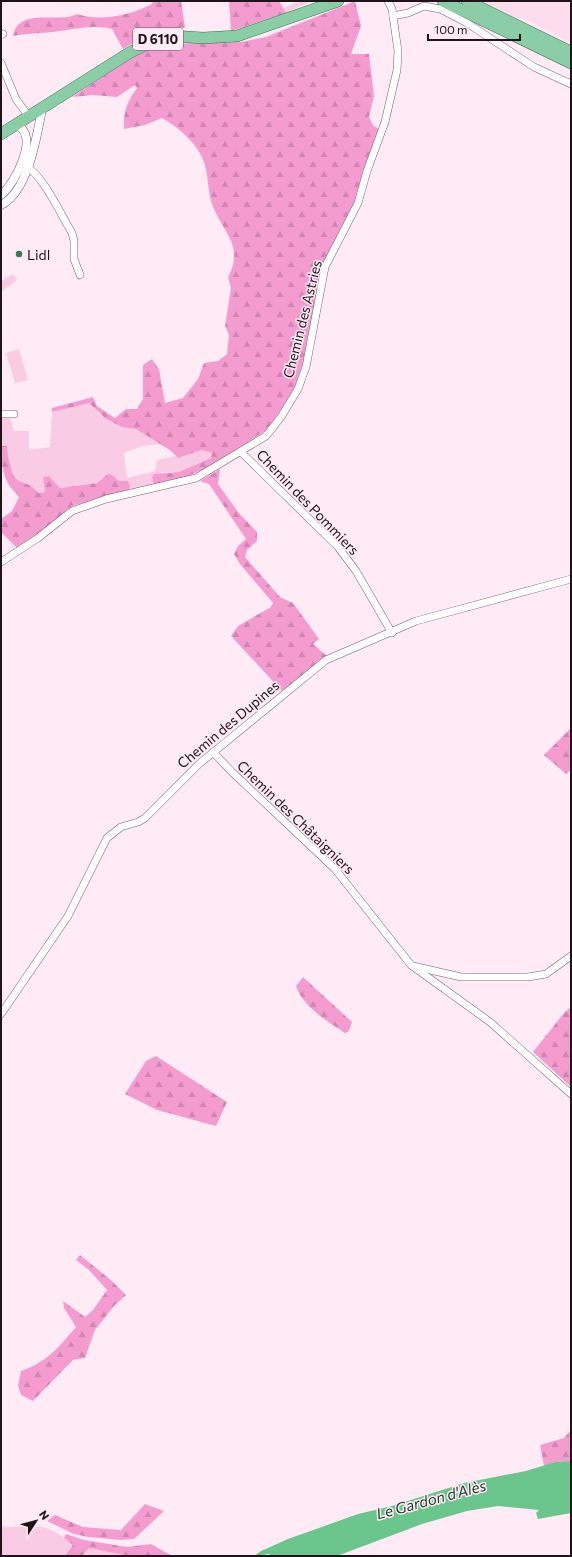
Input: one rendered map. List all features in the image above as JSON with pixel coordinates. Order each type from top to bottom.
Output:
[{"type":"main road","name":"D 6110","points":[[290,18],[319,1]]},
{"type":"main road","name":"D 6110","points":[[1,134],[128,53],[157,39],[174,36],[203,38],[237,36],[338,1]]},
{"type":"main road","points":[[443,1],[571,63]]},
{"type":"main road","points":[[467,1],[571,52]]},
{"type":"street","name":"Chemin des Astries","points":[[1,562],[38,538],[72,510],[106,499],[196,478],[266,436],[281,417],[298,389],[306,367],[325,267],[358,203],[367,171],[385,122],[397,70],[398,51],[393,12],[388,1]]},
{"type":"street","name":"Chemin des Astries","points":[[393,12],[395,1]]},
{"type":"street","points":[[393,12],[408,12],[424,6],[440,9],[467,23],[534,67],[571,84]]},
{"type":"street","points":[[1,63],[16,99],[29,117]]},
{"type":"street","points":[[1,205],[14,194],[35,143],[42,109]]},
{"type":"street","points":[[1,195],[11,185],[25,165],[26,138],[20,127],[16,125]]},
{"type":"street","points":[[25,165],[43,184],[72,233],[74,241],[74,260],[80,275]]},
{"type":"street","points":[[1,414],[14,414]]},
{"type":"street","name":"Chemin des Pommiers","points":[[241,452],[338,547],[356,571],[392,633]]},
{"type":"street","name":"Chemin des Dupines","points":[[1,1014],[68,916],[107,838],[121,827],[138,822],[145,818],[199,764],[326,660],[392,633],[416,621],[571,579]]},
{"type":"street","name":"Chemin des Châtaigniers","points":[[213,752],[232,772],[335,869],[411,965],[490,1022],[571,1094]]},
{"type":"street","points":[[411,965],[460,977],[528,977],[546,974],[571,956]]},
{"type":"shaded area","points":[[300,1],[312,1],[286,13],[283,8]]},
{"type":"shaded area","points":[[480,1],[571,1],[571,43],[526,19],[521,17],[515,18]]},
{"type":"shaded area","points":[[13,274],[17,280],[1,292],[1,281]]},
{"type":"shaded area","points":[[19,349],[28,380],[15,383],[6,353]]},
{"type":"shaded area","points":[[89,402],[99,414],[111,422],[122,427],[136,429],[161,444],[142,446],[124,453],[127,478],[155,471],[157,460],[176,456],[178,458],[202,450],[212,453],[213,455],[211,458],[179,472],[163,472],[152,477],[154,485],[128,491],[123,482],[119,481],[112,475],[97,483],[60,488],[48,476],[43,477],[45,492],[39,493],[30,485],[18,482],[1,446],[1,414],[9,414],[14,431],[29,431],[29,450],[50,447],[52,412]]},
{"type":"shaded area","points":[[1,1526],[30,1526],[46,1528],[56,1532],[74,1545],[65,1556],[1,1556]]},
{"type":"shaded area","points":[[89,1548],[128,1556],[82,1556]]},
{"type":"green space","points":[[153,1],[181,1],[185,28],[152,35],[123,49],[112,29],[103,27],[86,27],[13,36],[16,27],[23,21],[31,18],[69,17],[77,14],[95,17],[115,16],[144,8],[152,4]]},
{"type":"green space","points":[[229,1],[279,1],[286,13],[231,31]]},
{"type":"green space","points":[[355,1],[361,26],[351,54],[369,54],[374,96],[369,117],[373,125],[380,130],[357,199],[328,255],[305,357],[295,387],[267,430],[206,468],[184,478],[154,485],[152,477],[154,474],[179,472],[211,458],[212,453],[202,450],[178,458],[171,451],[136,429],[122,427],[106,419],[89,403],[52,412],[52,408],[93,397],[97,406],[115,418],[126,409],[137,409],[143,399],[143,365],[152,359],[159,369],[165,403],[183,398],[198,379],[204,363],[218,361],[227,354],[229,335],[225,326],[231,288],[228,277],[233,265],[233,246],[215,212],[211,201],[206,169],[202,157],[188,137],[162,118],[145,125],[124,129],[125,112],[128,102],[137,88],[135,85],[117,97],[93,95],[72,97],[135,55],[158,44],[241,42],[266,37]]},
{"type":"green space","points":[[1,446],[7,446],[8,457],[13,474],[18,481],[30,485],[39,493],[45,492],[43,477],[49,476],[60,488],[97,483],[108,474],[112,475],[119,481],[128,481],[130,486],[128,491],[72,506],[38,535],[17,548],[1,532],[1,519],[12,511],[19,497],[10,486],[3,471]]},
{"type":"green space","points":[[220,469],[218,484],[238,512],[257,532],[257,541],[247,550],[245,557],[280,597],[293,603],[319,639],[313,644],[327,656],[282,691],[231,636],[238,626],[271,607],[273,603],[240,564],[234,554],[238,546],[246,539],[209,484],[200,481]]},
{"type":"green space","points":[[571,728],[571,770],[566,774],[544,755]]},
{"type":"green space","points":[[303,977],[352,1022],[349,1031],[345,1033],[331,1024],[316,1013],[304,1001],[296,986]]},
{"type":"green space","points":[[571,1007],[570,1086],[533,1052],[564,1013]]},
{"type":"green space","points":[[156,1056],[227,1102],[216,1126],[157,1110],[125,1094],[146,1061]]},
{"type":"green space","points":[[80,1255],[112,1281],[126,1295],[114,1306],[95,1330],[85,1358],[73,1360],[33,1401],[21,1395],[18,1386],[21,1371],[52,1354],[76,1327],[64,1308],[63,1301],[85,1317],[93,1310],[107,1290],[89,1270],[76,1260]]},
{"type":"green space","points":[[571,1430],[571,1461],[555,1462],[544,1466],[540,1445],[564,1438]]},
{"type":"green space","points":[[145,1504],[164,1511],[134,1539],[121,1540],[88,1537],[74,1534],[47,1521],[55,1515],[83,1527],[121,1530]]},
{"type":"green space","points":[[66,1534],[84,1540],[127,1547],[151,1544],[172,1556],[128,1556],[89,1548],[82,1556],[65,1556],[73,1545],[64,1538]]},
{"type":"water","name":"Le Gardon d'Alès","points":[[571,1461],[571,1513],[538,1519],[536,1513],[539,1510],[498,1506],[467,1511],[422,1524],[337,1556],[268,1556],[270,1554],[254,1556],[261,1551],[288,1539],[358,1514],[392,1506],[464,1483],[526,1471],[555,1462]]},
{"type":"place","name":"Lidl","points":[[19,254]]}]
